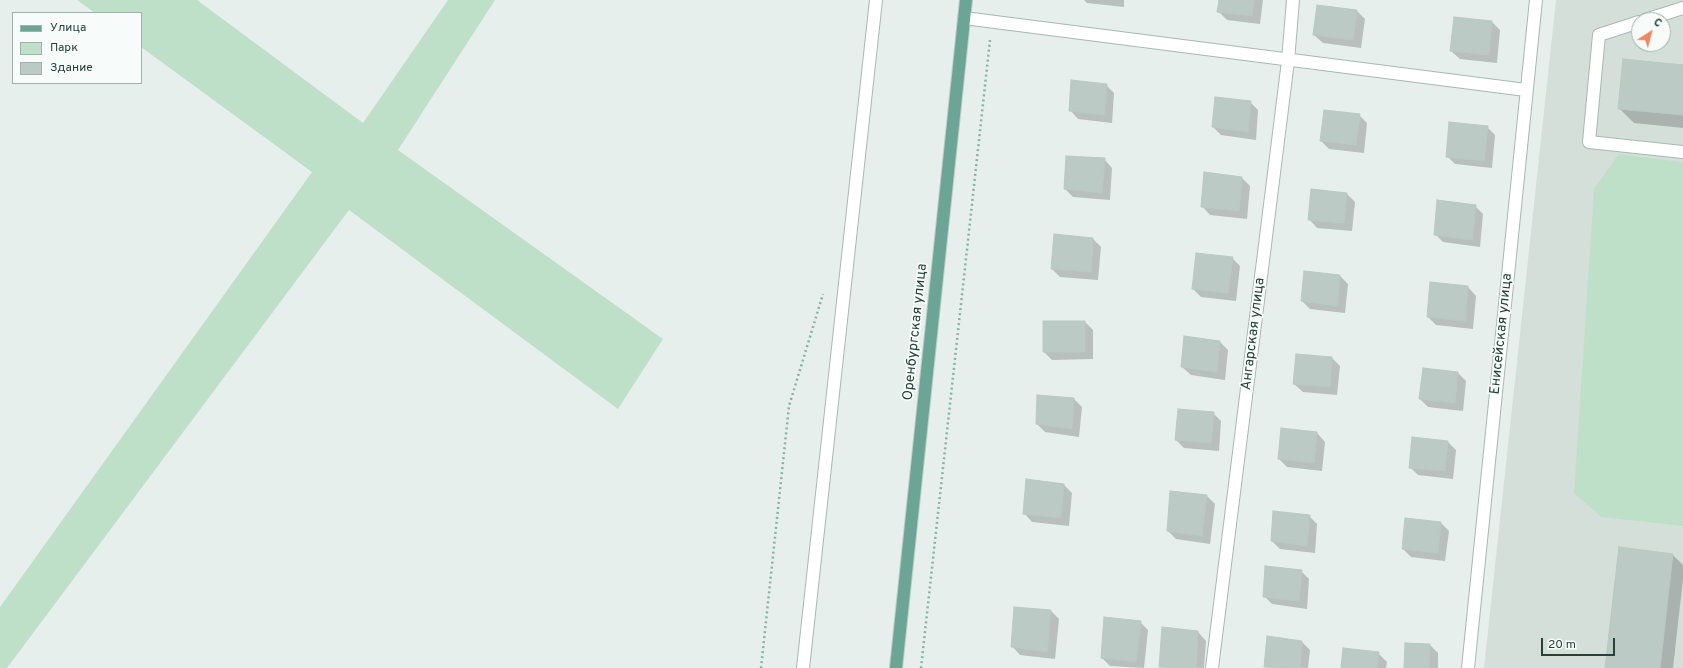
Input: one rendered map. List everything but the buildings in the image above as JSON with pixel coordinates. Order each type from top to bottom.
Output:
[{"type":"main road","name":"Оренбургская улица","points":[[896,668],[966,0]]},
{"type":"street","points":[[802,668],[876,0]]},
{"type":"street","name":"Ангарская улица","points":[[1212,668],[1288,61],[1293,0]]},
{"type":"street","name":"Енисейская улица","points":[[1468,668],[1536,0]]},
{"type":"street","points":[[1670,12],[1683,8]]},
{"type":"street","points":[[964,18],[1288,61],[1526,90]]},
{"type":"street","points":[[1631,25],[1599,35],[1589,142],[1683,152]]},
{"type":"path","points":[[921,668],[992,22]]},
{"type":"path","points":[[761,668],[789,406],[824,292]]},
{"type":"shaded area","points":[[1556,0],[1683,0],[1683,668],[1484,668]]},
{"type":"green space","points":[[77,0],[197,0],[363,123],[448,0],[495,0],[398,150],[663,339],[618,409],[349,210],[7,668],[0,668],[0,607],[312,172],[142,48],[142,12],[94,12]]},
{"type":"green space","points":[[1619,154],[1683,162],[1683,526],[1601,517],[1574,493],[1594,189]]}]
